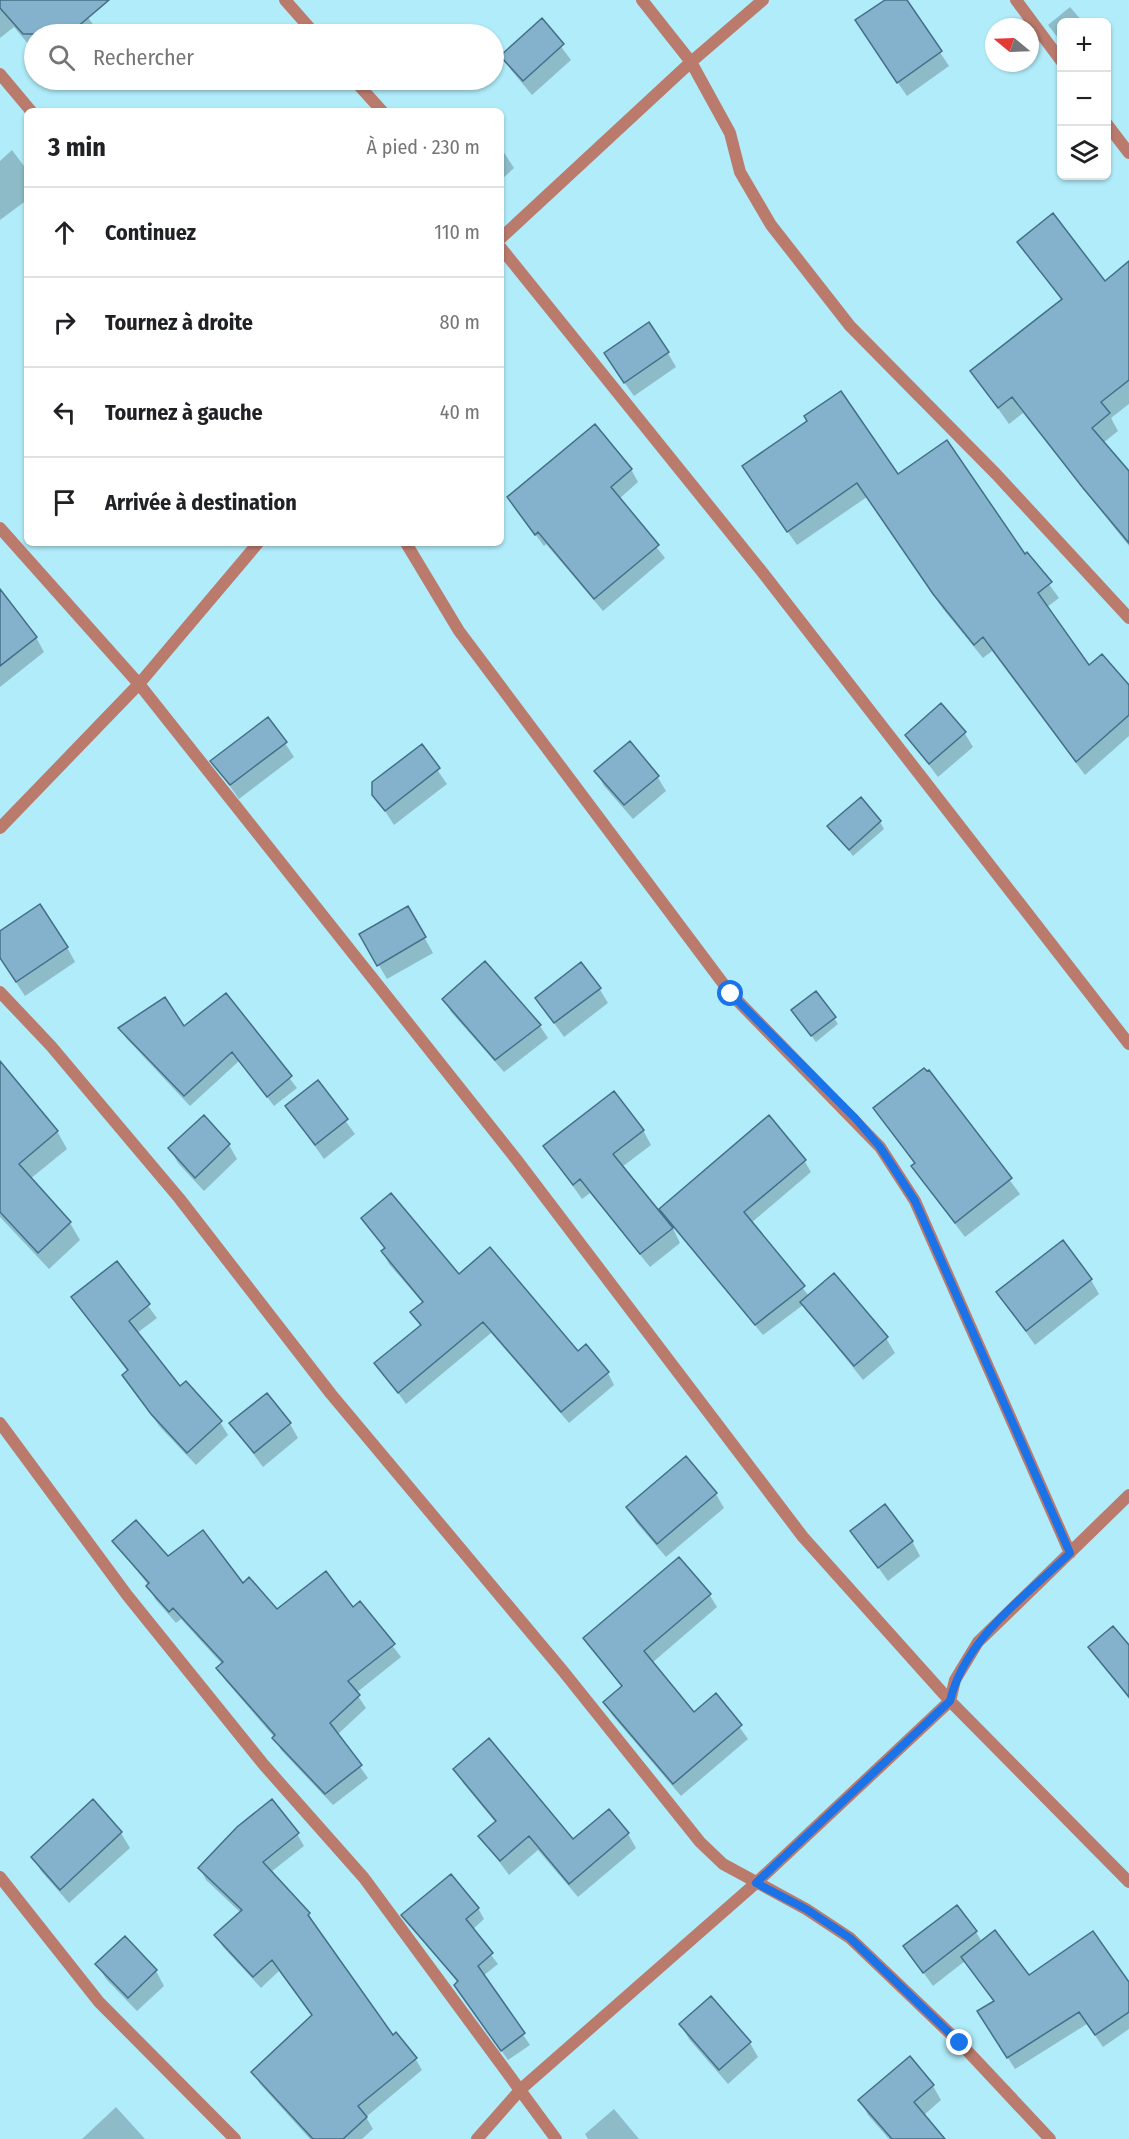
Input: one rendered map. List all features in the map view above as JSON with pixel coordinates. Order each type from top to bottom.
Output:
[{"type":"street","points":[[285,0],[306,24]]},
{"type":"street","points":[[642,0],[691,63],[730,133],[740,172],[771,225],[850,326],[996,474],[1129,618]]},
{"type":"street","points":[[504,235],[763,0]]},
{"type":"street","points":[[1016,0],[1057,55]]},
{"type":"street","points":[[0,74],[28,108]]},
{"type":"street","points":[[363,90],[379,108]]},
{"type":"street","points":[[1109,126],[1129,153]]},
{"type":"street","points":[[504,252],[763,573],[1129,1044]]},
{"type":"street","points":[[0,528],[139,684],[516,1158],[796,1528],[950,1701],[1129,1882]]},
{"type":"street","points":[[0,828],[139,684],[255,546]]},
{"type":"street","points":[[408,546],[459,631],[731,994],[880,1147],[915,1201],[1070,1553]]},
{"type":"street","points":[[0,992],[51,1046],[179,1198],[331,1394],[556,1662],[700,1842],[723,1864],[806,1909],[850,1938],[960,2043],[1050,2139]]},
{"type":"street","points":[[0,1423],[127,1595],[264,1765],[364,1878],[521,2089],[555,2139]]},
{"type":"street","points":[[477,2139],[521,2089],[756,1883],[950,1701],[955,1680],[978,1642],[1129,1495]]},
{"type":"street","points":[[0,1877],[99,2002],[236,2139]]},
{"type":"building","points":[[0,0],[109,0],[81,24],[24,24],[24,34],[0,8]]},
{"type":"building","points":[[885,0],[907,0],[942,51],[897,83],[855,20]]},
{"type":"building","points":[[542,18],[564,44],[523,81],[504,60],[504,52]]},
{"type":"building","points":[[1053,213],[1105,281],[1129,261],[1129,380],[1101,402],[1110,413],[1092,428],[1129,471],[1129,543],[1012,397],[998,408],[970,371],[1062,299],[1017,242]]},
{"type":"building","points":[[649,322],[669,352],[624,383],[604,353]]},
{"type":"building","points":[[841,391],[898,474],[947,440],[1025,554],[1027,552],[1052,582],[1038,593],[1089,665],[1102,654],[1129,685],[1129,715],[1076,762],[983,637],[974,645],[933,594],[857,483],[787,532],[742,466],[807,421],[804,416]]},
{"type":"building","points":[[595,424],[632,469],[611,487],[659,545],[594,599],[538,532],[535,535],[507,497]]},
{"type":"building","points":[[0,589],[37,637],[0,666]]},
{"type":"building","points":[[941,703],[966,732],[929,764],[905,735]]},
{"type":"building","points":[[268,717],[287,742],[230,785],[210,761]]},
{"type":"building","points":[[630,741],[659,776],[624,805],[594,771]]},
{"type":"building","points":[[422,744],[440,768],[385,811],[372,795],[372,782]]},
{"type":"building","points":[[861,797],[881,821],[849,850],[827,826]]},
{"type":"building","points":[[40,904],[68,947],[16,982],[0,958],[0,931]]},
{"type":"building","points":[[408,906],[426,937],[377,966],[359,934]]},
{"type":"building","points":[[485,961],[541,1025],[495,1060],[442,999]]},
{"type":"building","points":[[581,962],[601,988],[554,1023],[535,998]]},
{"type":"building","points":[[816,991],[836,1017],[811,1036],[791,1010]]},
{"type":"building","points":[[226,993],[292,1076],[267,1097],[232,1052],[184,1096],[118,1028],[165,997],[184,1026]]},
{"type":"building","points":[[0,1061],[58,1131],[19,1164],[71,1222],[38,1253],[0,1212]]},
{"type":"building","points":[[924,1068],[929,1070],[1012,1178],[955,1223],[911,1166],[915,1163],[873,1108]]},
{"type":"building","points":[[318,1080],[348,1119],[315,1145],[285,1106]]},
{"type":"building","points":[[614,1091],[644,1130],[613,1154],[673,1228],[640,1254],[580,1179],[573,1185],[543,1146]]},
{"type":"building","points":[[204,1115],[230,1144],[195,1178],[168,1148]]},
{"type":"building","points":[[769,1115],[806,1160],[744,1212],[805,1286],[755,1325],[659,1209]]},
{"type":"building","points":[[391,1193],[459,1274],[490,1247],[578,1351],[586,1344],[609,1372],[561,1412],[483,1322],[398,1393],[374,1363],[421,1325],[410,1312],[423,1302],[381,1251],[385,1248],[361,1218]]},
{"type":"building","points":[[1063,1240],[1092,1279],[1026,1331],[996,1292]]},
{"type":"building","points":[[117,1261],[150,1304],[129,1321],[180,1386],[186,1381],[222,1421],[187,1453],[151,1414],[122,1375],[128,1370],[71,1297]]},
{"type":"building","points":[[834,1273],[888,1337],[854,1366],[800,1302]]},
{"type":"building","points":[[267,1393],[291,1423],[254,1453],[229,1423]]},
{"type":"building","points":[[686,1456],[717,1493],[657,1544],[626,1507]]},
{"type":"building","points":[[885,1504],[913,1541],[878,1568],[850,1531]]},
{"type":"building","points":[[136,1520],[168,1556],[203,1530],[243,1583],[249,1577],[277,1609],[326,1571],[353,1607],[360,1601],[395,1644],[348,1681],[360,1695],[330,1723],[362,1765],[325,1794],[272,1738],[275,1735],[216,1668],[223,1662],[173,1608],[169,1612],[146,1586],[149,1583],[112,1541]]},
{"type":"building","points":[[679,1557],[711,1594],[644,1651],[694,1712],[716,1693],[742,1725],[673,1784],[603,1702],[622,1686],[583,1638]]},
{"type":"building","points":[[1113,1626],[1129,1645],[1129,1697],[1088,1647]]},
{"type":"building","points":[[489,1738],[573,1839],[609,1809],[629,1833],[569,1884],[529,1836],[500,1861],[478,1836],[496,1821],[453,1769]]},
{"type":"building","points":[[93,1799],[122,1832],[60,1890],[31,1857]]},
{"type":"building","points":[[272,1799],[299,1833],[263,1862],[310,1913],[308,1915],[393,2035],[396,2032],[417,2058],[358,2106],[367,2117],[343,2139],[313,2139],[251,2072],[312,2015],[272,1960],[253,1977],[214,1935],[242,1910],[198,1868],[237,1827]]},
{"type":"building","points":[[451,1874],[479,1908],[466,1919],[493,1953],[478,1966],[525,2033],[501,2051],[454,1985],[458,1981],[401,1915]]},
{"type":"building","points":[[957,1905],[977,1931],[923,1973],[903,1946]]},
{"type":"building","points":[[995,1930],[1029,1975],[1093,1931],[1129,1982],[1129,2012],[1095,2035],[1079,2012],[1007,2058],[977,2011],[994,2001],[961,1957]]},
{"type":"building","points":[[125,1936],[157,1970],[128,1998],[95,1964]]},
{"type":"building","points":[[711,1996],[751,2042],[719,2070],[679,2024]]},
{"type":"building","points":[[910,2056],[934,2085],[914,2102],[945,2139],[892,2139],[858,2100]]},
{"type":"route","points":[[731,994],[855,1118],[880,1147],[915,1201],[1070,1553],[978,1642],[962,1665],[955,1680],[950,1701],[756,1883],[806,1909],[850,1938],[960,2043]]}]
